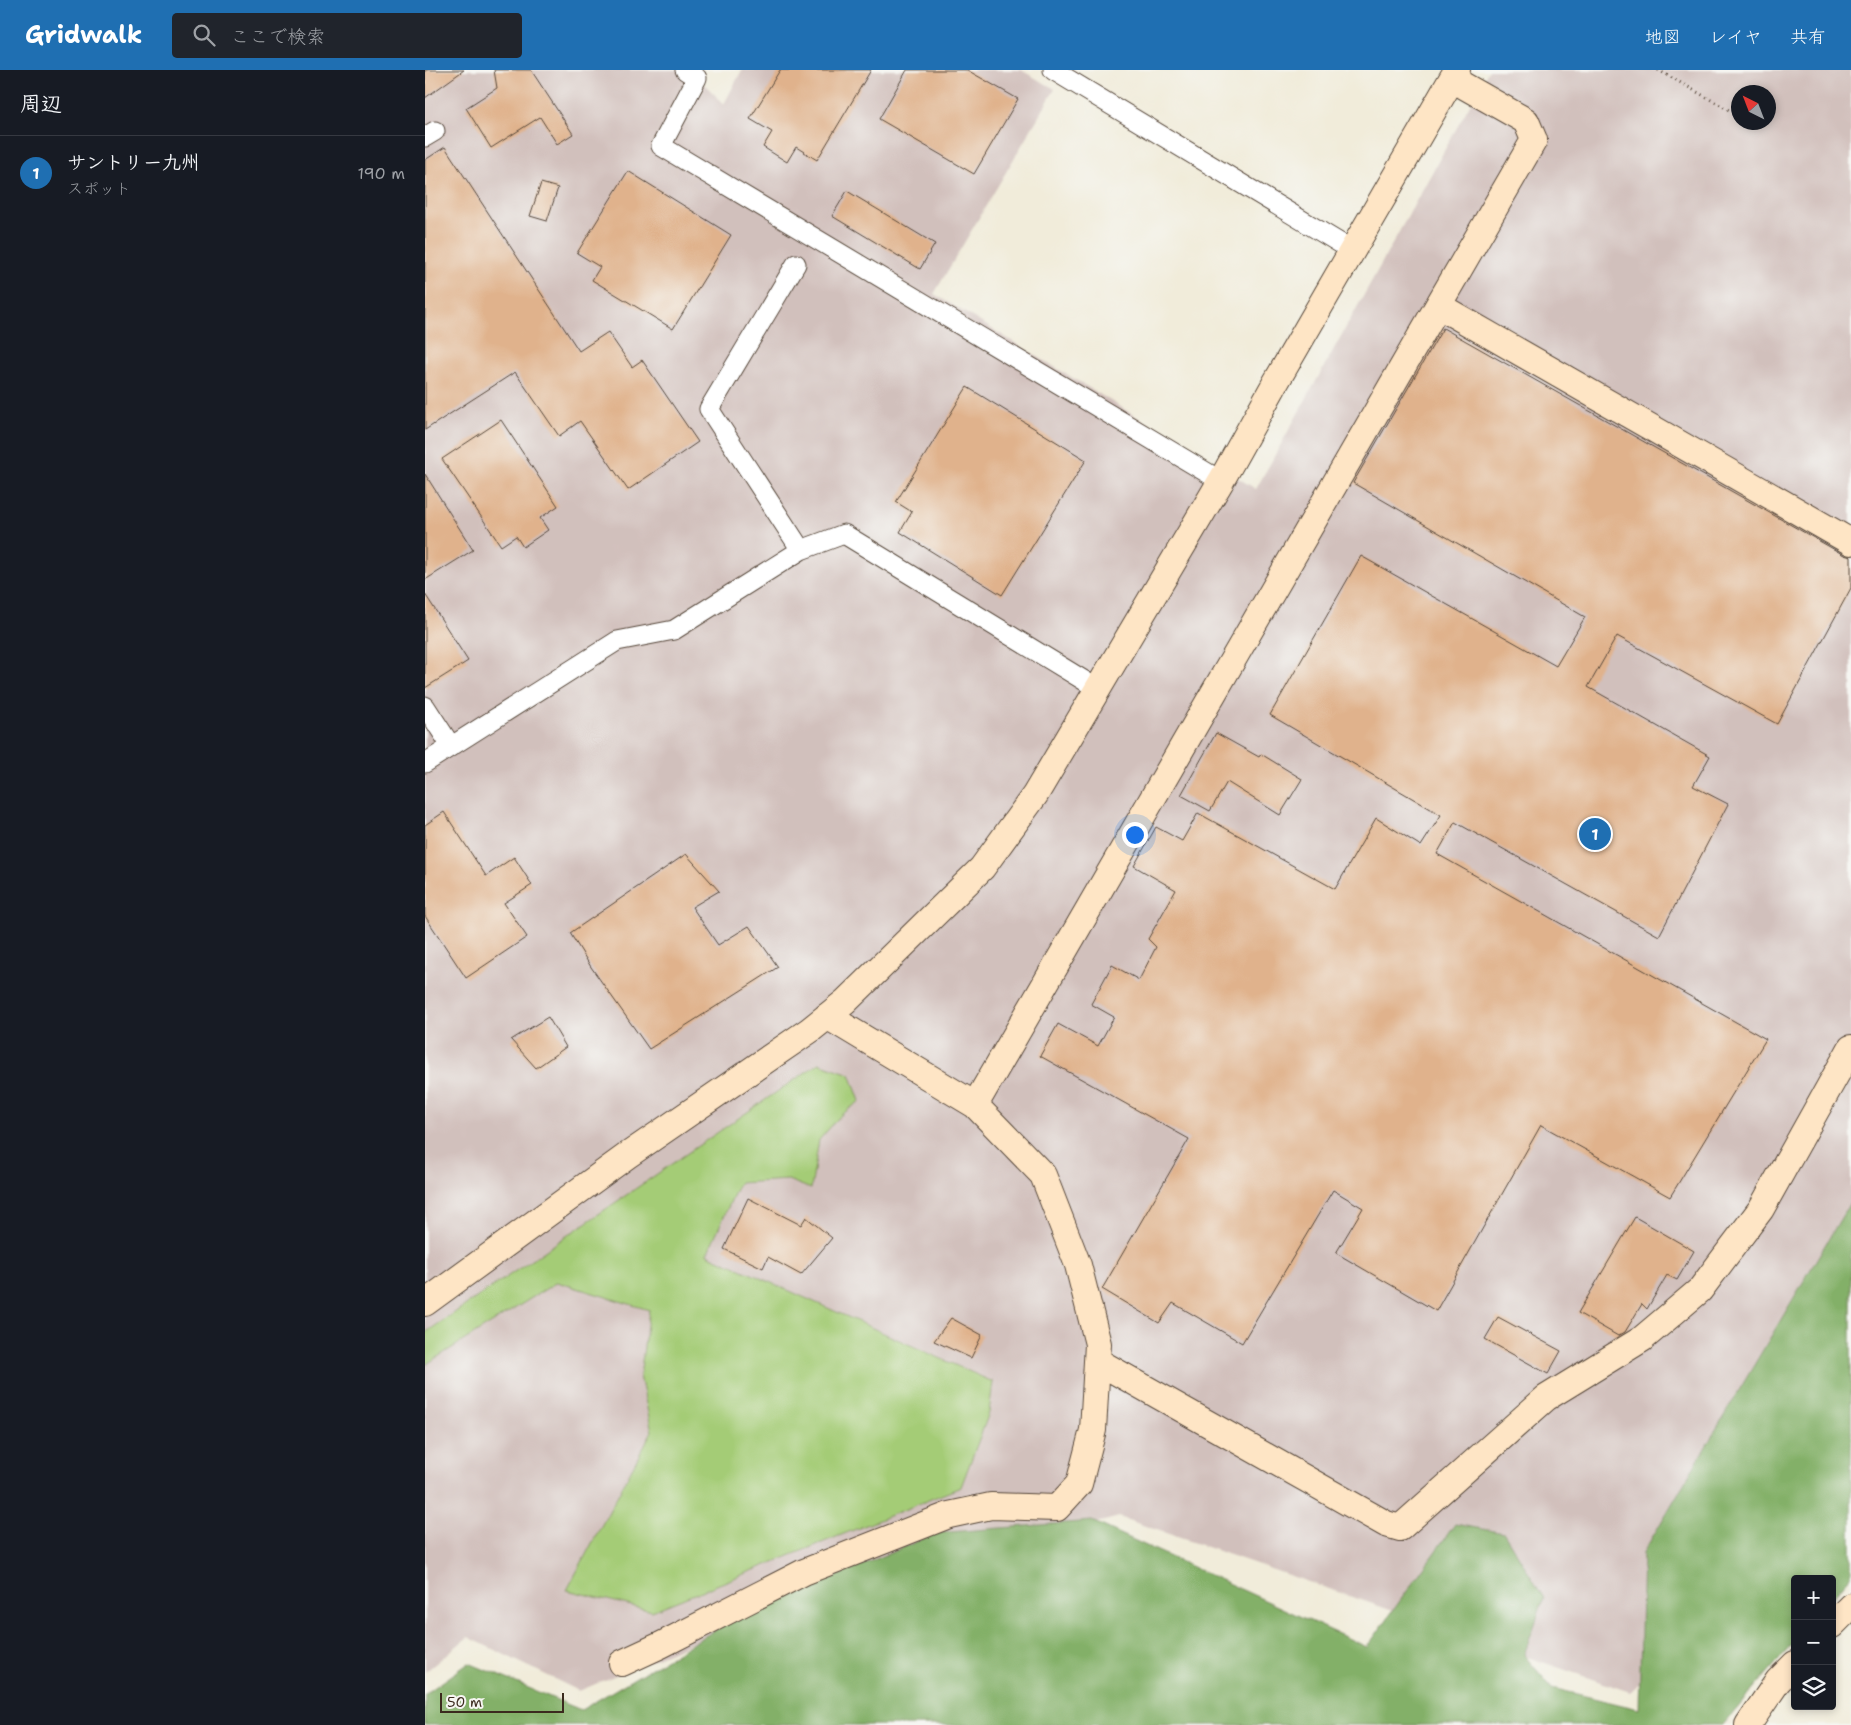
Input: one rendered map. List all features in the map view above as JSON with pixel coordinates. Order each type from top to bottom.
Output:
[{"type":"street","points":[[685,70],[697,78],[661,146],[1221,481]]},
{"type":"street","points":[[1053,70],[1353,251]]},
{"type":"street","points":[[425,1304],[628,1155],[810,1030],[845,1002],[981,868],[1035,795],[1221,481],[1276,382],[1455,75],[1526,121],[1534,140],[975,1105]]},
{"type":"street","points":[[796,264],[709,409],[801,550]]},
{"type":"street","points":[[1439,306],[1851,542]]},
{"type":"street","points":[[425,763],[617,641],[673,630],[801,550],[843,534],[1098,689]]},
{"type":"street","points":[[425,706],[451,746]]},
{"type":"street","points":[[622,1663],[804,1572],[949,1514],[991,1506],[1057,1508],[1079,1484],[1093,1430],[1098,1344],[1078,1265],[1043,1175],[975,1105],[827,1016]]},
{"type":"street","points":[[1097,1360],[1387,1524],[1400,1528],[1547,1398],[1642,1339],[1700,1290],[1761,1209],[1851,1048]]},
{"type":"street","points":[[1836,1622],[1851,1606]]},
{"type":"street","points":[[1748,1725],[1778,1681],[1794,1665]]},
{"type":"path","points":[[1658,70],[1729,110]]},
{"type":"shaded area","points":[[425,70],[690,70],[724,104],[742,70],[1021,70],[1055,89],[934,294],[1256,489],[1489,70],[1851,70],[1851,1488],[1630,1692],[1119,1517],[767,1611],[579,1691],[468,1637],[425,1672]]},
{"type":"green space","points":[[819,1063],[850,1074],[860,1101],[841,1115],[819,1140],[811,1189],[788,1180],[739,1183],[707,1254],[993,1382],[989,1413],[961,1487],[652,1611],[567,1590],[652,1431],[640,1376],[649,1310],[557,1282],[425,1365],[425,1333]]},
{"type":"green space","points":[[1851,1201],[1851,1576],[1836,1593],[1836,1575],[1791,1575],[1791,1646],[1723,1725],[425,1725],[425,1694],[469,1663],[581,1710],[727,1623],[937,1533],[1092,1521],[1367,1647],[1455,1524],[1504,1533],[1544,1598],[1524,1655],[1552,1688],[1639,1709],[1643,1553]]},
{"type":"building","points":[[425,70],[464,70],[425,98]]},
{"type":"building","points":[[494,70],[531,70],[573,134],[557,144],[540,117],[491,148],[466,108],[497,88]]},
{"type":"building","points":[[780,70],[871,70],[817,160],[796,147],[787,162],[763,147],[772,132],[750,119]]},
{"type":"building","points":[[907,70],[967,70],[1018,99],[974,174],[879,119]]},
{"type":"building","points":[[445,147],[579,351],[608,332],[632,367],[642,360],[698,442],[628,490],[580,421],[559,436],[515,372],[425,430],[425,160]]},
{"type":"building","points":[[628,171],[731,235],[673,329],[592,280],[600,267],[577,253]]},
{"type":"building","points":[[541,183],[558,188],[547,221],[530,216]]},
{"type":"building","points":[[847,191],[935,244],[920,269],[832,216]]},
{"type":"building","points":[[1443,328],[1844,555],[1851,557],[1851,588],[1777,724],[1617,636],[1588,687],[1710,756],[1693,786],[1728,804],[1659,936],[1455,822],[1437,854],[1766,1039],[1670,1197],[1541,1125],[1436,1311],[1336,1253],[1363,1208],[1333,1190],[1242,1343],[1173,1303],[1159,1323],[1102,1289],[1189,1139],[1040,1056],[1058,1024],[1098,1046],[1114,1017],[1091,1004],[1112,965],[1139,980],[1156,947],[1148,939],[1176,890],[1134,866],[1156,827],[1182,841],[1198,813],[1335,889],[1376,818],[1421,846],[1441,815],[1270,715],[1361,556],[1556,666],[1585,617],[1353,483]]},
{"type":"building","points":[[967,387],[1086,460],[1002,595],[900,532],[912,512],[896,502]]},
{"type":"building","points":[[501,420],[558,506],[540,518],[548,530],[523,547],[516,536],[501,546],[442,459]]},
{"type":"building","points":[[425,474],[473,550],[425,580]]},
{"type":"building","points":[[425,594],[468,661],[425,688]]},
{"type":"building","points":[[1216,733],[1259,757],[1261,754],[1302,779],[1280,815],[1227,782],[1210,811],[1181,795]]},
{"type":"building","points":[[444,812],[486,876],[514,857],[532,885],[504,903],[527,937],[466,978],[425,916],[425,825]]},
{"type":"building","points":[[686,854],[719,891],[692,907],[718,945],[749,926],[778,967],[649,1049],[591,967],[570,933]]},
{"type":"building","points":[[548,1017],[566,1047],[536,1068],[511,1040]]},
{"type":"building","points":[[748,1198],[801,1225],[806,1217],[832,1238],[801,1275],[768,1257],[763,1268],[724,1249]]},
{"type":"building","points":[[1635,1217],[1694,1251],[1677,1280],[1667,1275],[1647,1309],[1642,1304],[1625,1332],[1618,1336],[1578,1313]]},
{"type":"building","points":[[1498,1317],[1561,1351],[1548,1374],[1485,1339]]},
{"type":"building","points":[[951,1318],[982,1335],[971,1358],[934,1341]]},
{"type":"place","name":"サントリー九州","points":[[1595,834]]}]
